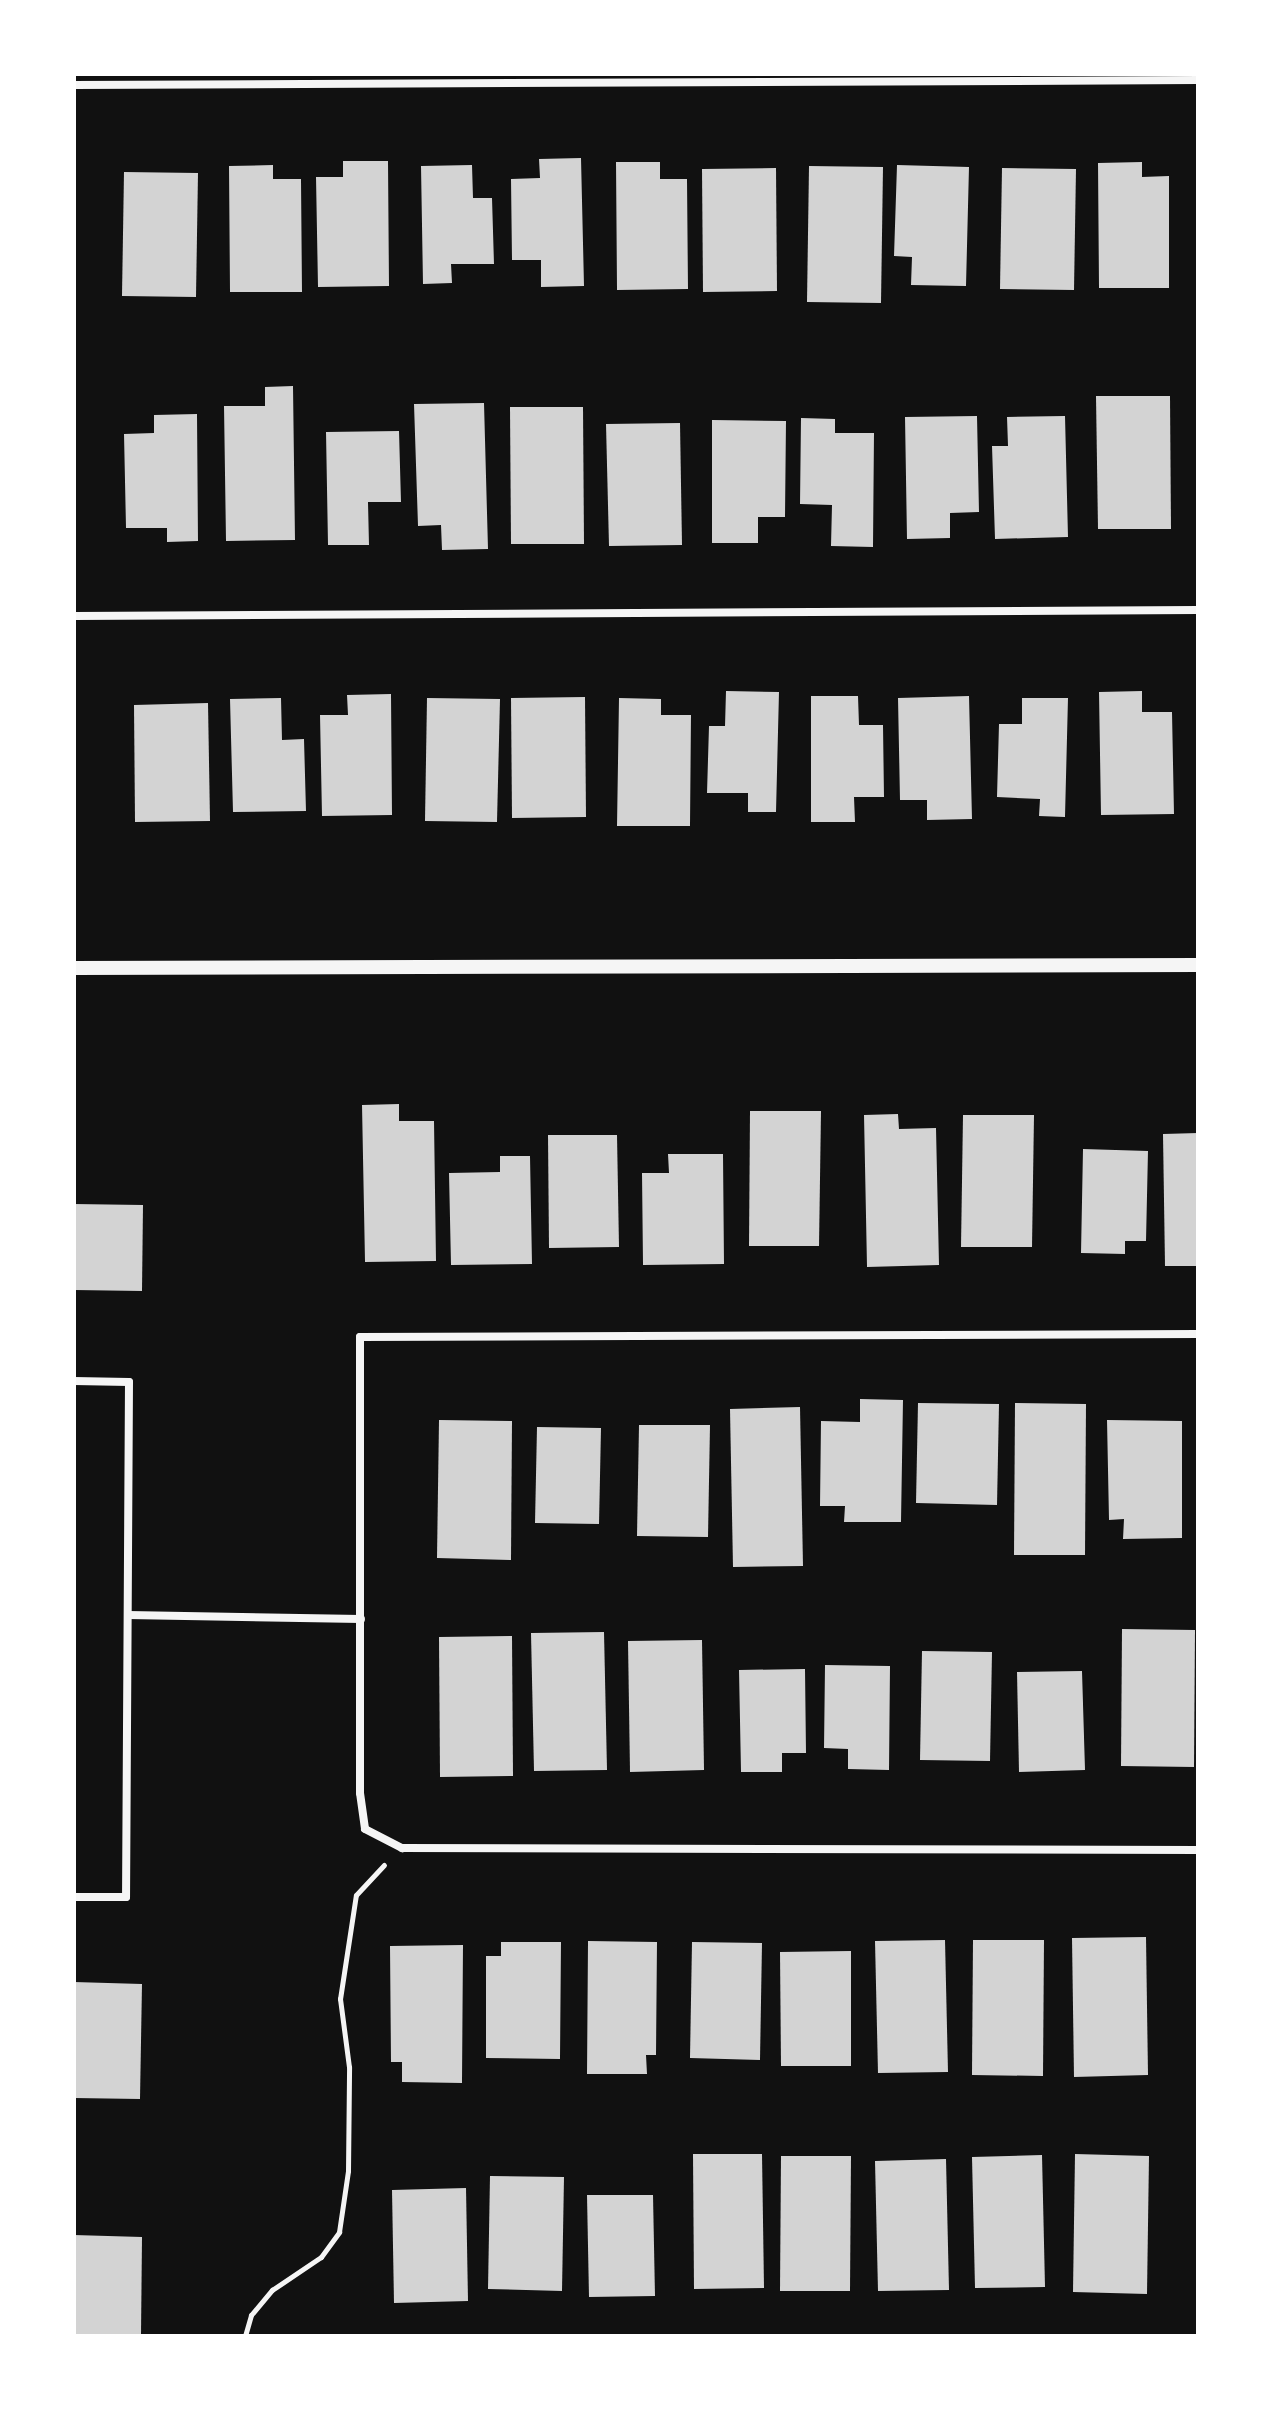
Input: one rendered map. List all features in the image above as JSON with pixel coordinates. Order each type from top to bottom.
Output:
[{"type":"street","points":[[74,85],[1198,80]]},
{"type":"street","points":[[74,616],[1198,610]]},
{"type":"street","points":[[74,968],[1198,965]]},
{"type":"street","points":[[1198,1334],[360,1337],[360,1793],[365,1829],[402,1848],[1198,1850]]},
{"type":"street","points":[[74,1381],[129,1382],[126,1897],[74,1897]]},
{"type":"street","points":[[128,1615],[361,1619]]},
{"type":"path","points":[[245,2336],[251,2315],[272,2290],[321,2257],[339,2232],[348,2171],[349,2097],[340,1999],[356,1895],[402,1848]]},
{"type":"building","points":[[581,158],[584,286],[541,287],[541,260],[512,260],[511,179],[540,178],[539,159]]},
{"type":"building","points":[[343,161],[388,161],[389,286],[318,287],[316,177],[343,177]]},
{"type":"building","points":[[616,162],[660,162],[660,179],[687,179],[688,289],[617,290]]},
{"type":"building","points":[[1142,162],[1142,177],[1169,176],[1169,288],[1099,288],[1098,163]]},
{"type":"building","points":[[273,165],[273,179],[301,179],[302,292],[230,292],[229,166]]},
{"type":"building","points":[[472,165],[473,198],[492,198],[494,264],[451,264],[452,283],[423,284],[421,166]]},
{"type":"building","points":[[897,165],[969,167],[966,286],[911,285],[912,257],[894,256]]},
{"type":"building","points":[[809,166],[883,167],[881,303],[807,302]]},
{"type":"building","points":[[776,168],[777,291],[703,292],[702,169]]},
{"type":"building","points":[[1002,168],[1076,169],[1074,290],[1000,289]]},
{"type":"building","points":[[124,172],[198,173],[196,297],[122,296]]},
{"type":"building","points":[[293,386],[295,540],[226,541],[224,406],[265,406],[265,387]]},
{"type":"building","points":[[1096,396],[1170,396],[1171,529],[1098,529]]},
{"type":"building","points":[[484,403],[488,549],[442,550],[441,525],[418,526],[414,404]]},
{"type":"building","points":[[510,407],[583,407],[584,544],[511,544]]},
{"type":"building","points":[[197,414],[198,541],[167,542],[167,528],[126,528],[124,434],[154,433],[154,415]]},
{"type":"building","points":[[977,416],[979,512],[950,513],[950,538],[907,539],[905,417]]},
{"type":"building","points":[[1065,416],[1068,537],[995,539],[992,446],[1008,446],[1007,417]]},
{"type":"building","points":[[801,418],[835,419],[835,433],[874,433],[873,547],[831,546],[832,505],[800,504]]},
{"type":"building","points":[[712,420],[786,421],[785,517],[758,517],[758,543],[712,543]]},
{"type":"building","points":[[680,423],[682,545],[609,546],[606,424]]},
{"type":"building","points":[[399,431],[401,502],[368,502],[369,545],[328,545],[326,432]]},
{"type":"building","points":[[726,691],[779,692],[776,812],[748,812],[748,793],[707,793],[709,726],[725,726]]},
{"type":"building","points":[[1142,691],[1142,712],[1172,712],[1174,814],[1101,815],[1099,692]]},
{"type":"building","points":[[391,694],[392,815],[322,816],[320,715],[348,715],[347,695]]},
{"type":"building","points":[[811,696],[858,696],[859,725],[883,725],[884,797],[854,797],[855,822],[811,822]]},
{"type":"building","points":[[969,696],[972,819],[927,820],[927,800],[900,800],[898,698]]},
{"type":"building","points":[[585,697],[586,817],[512,818],[511,698]]},
{"type":"building","points":[[281,698],[282,740],[304,739],[306,811],[233,812],[230,699]]},
{"type":"building","points":[[427,698],[500,699],[497,822],[425,821]]},
{"type":"building","points":[[619,698],[661,699],[661,715],[691,715],[690,826],[617,826]]},
{"type":"building","points":[[1022,698],[1068,698],[1065,817],[1039,816],[1040,799],[997,797],[999,724],[1022,724]]},
{"type":"building","points":[[208,703],[210,821],[135,822],[134,705]]},
{"type":"building","points":[[399,1104],[399,1121],[434,1121],[436,1261],[365,1262],[362,1105]]},
{"type":"building","points":[[750,1111],[821,1111],[819,1246],[749,1246]]},
{"type":"building","points":[[898,1114],[899,1129],[936,1128],[939,1265],[867,1267],[864,1115]]},
{"type":"building","points":[[963,1115],[1034,1115],[1032,1247],[961,1247]]},
{"type":"building","points":[[1198,1133],[1198,1266],[1165,1266],[1163,1134]]},
{"type":"building","points":[[548,1135],[617,1135],[619,1247],[549,1248]]},
{"type":"building","points":[[1083,1149],[1148,1151],[1146,1241],[1125,1241],[1125,1254],[1081,1253]]},
{"type":"building","points":[[668,1154],[723,1154],[724,1264],[643,1265],[642,1173],[669,1173]]},
{"type":"building","points":[[500,1156],[530,1156],[532,1264],[451,1265],[449,1173],[500,1172]]},
{"type":"building","points":[[74,1204],[143,1205],[142,1291],[74,1290]]},
{"type":"building","points":[[860,1399],[903,1400],[901,1522],[844,1522],[845,1506],[820,1506],[821,1421],[860,1422]]},
{"type":"building","points":[[918,1403],[999,1404],[997,1505],[916,1503]]},
{"type":"building","points":[[1015,1403],[1086,1404],[1085,1555],[1014,1555]]},
{"type":"building","points":[[800,1407],[803,1566],[733,1567],[730,1409]]},
{"type":"building","points":[[439,1420],[512,1421],[511,1560],[437,1558]]},
{"type":"building","points":[[1107,1420],[1182,1421],[1182,1538],[1123,1539],[1124,1519],[1109,1520]]},
{"type":"building","points":[[639,1425],[710,1425],[708,1537],[637,1536]]},
{"type":"building","points":[[537,1427],[601,1428],[599,1524],[535,1523]]},
{"type":"building","points":[[1122,1629],[1195,1630],[1194,1767],[1121,1766]]},
{"type":"building","points":[[604,1632],[607,1770],[534,1771],[531,1633]]},
{"type":"building","points":[[512,1636],[513,1776],[440,1777],[439,1637]]},
{"type":"building","points":[[702,1640],[704,1770],[630,1772],[628,1641]]},
{"type":"building","points":[[922,1651],[992,1652],[990,1761],[920,1760]]},
{"type":"building","points":[[825,1665],[890,1666],[889,1770],[848,1769],[848,1749],[824,1748]]},
{"type":"building","points":[[805,1669],[806,1753],[782,1753],[782,1772],[741,1772],[739,1670]]},
{"type":"building","points":[[1082,1671],[1085,1770],[1019,1772],[1017,1672]]},
{"type":"building","points":[[1146,1937],[1148,2075],[1074,2077],[1072,1938]]},
{"type":"building","points":[[945,1940],[948,2072],[878,2073],[875,1941]]},
{"type":"building","points":[[973,1940],[1044,1940],[1043,2076],[972,2075]]},
{"type":"building","points":[[588,1941],[657,1942],[656,2055],[646,2055],[647,2074],[587,2074]]},
{"type":"building","points":[[501,1942],[561,1942],[560,2059],[486,2058],[486,1956],[501,1956]]},
{"type":"building","points":[[692,1942],[762,1943],[760,2060],[690,2058]]},
{"type":"building","points":[[463,1945],[462,2083],[402,2082],[402,2062],[391,2062],[390,1946]]},
{"type":"building","points":[[851,1951],[851,2066],[781,2066],[780,1952]]},
{"type":"building","points":[[74,1982],[142,1984],[140,2099],[74,2098]]},
{"type":"building","points":[[693,2154],[762,2154],[764,2288],[694,2289]]},
{"type":"building","points":[[1075,2154],[1149,2156],[1147,2294],[1073,2292]]},
{"type":"building","points":[[1042,2155],[1045,2287],[975,2288],[972,2157]]},
{"type":"building","points":[[781,2156],[851,2156],[850,2291],[780,2291]]},
{"type":"building","points":[[946,2159],[949,2290],[878,2291],[875,2161]]},
{"type":"building","points":[[490,2176],[564,2177],[562,2291],[488,2289]]},
{"type":"building","points":[[466,2188],[468,2301],[394,2303],[392,2190]]},
{"type":"building","points":[[587,2195],[653,2195],[655,2296],[589,2297]]},
{"type":"building","points":[[74,2235],[142,2237],[141,2335],[74,2334]]}]
